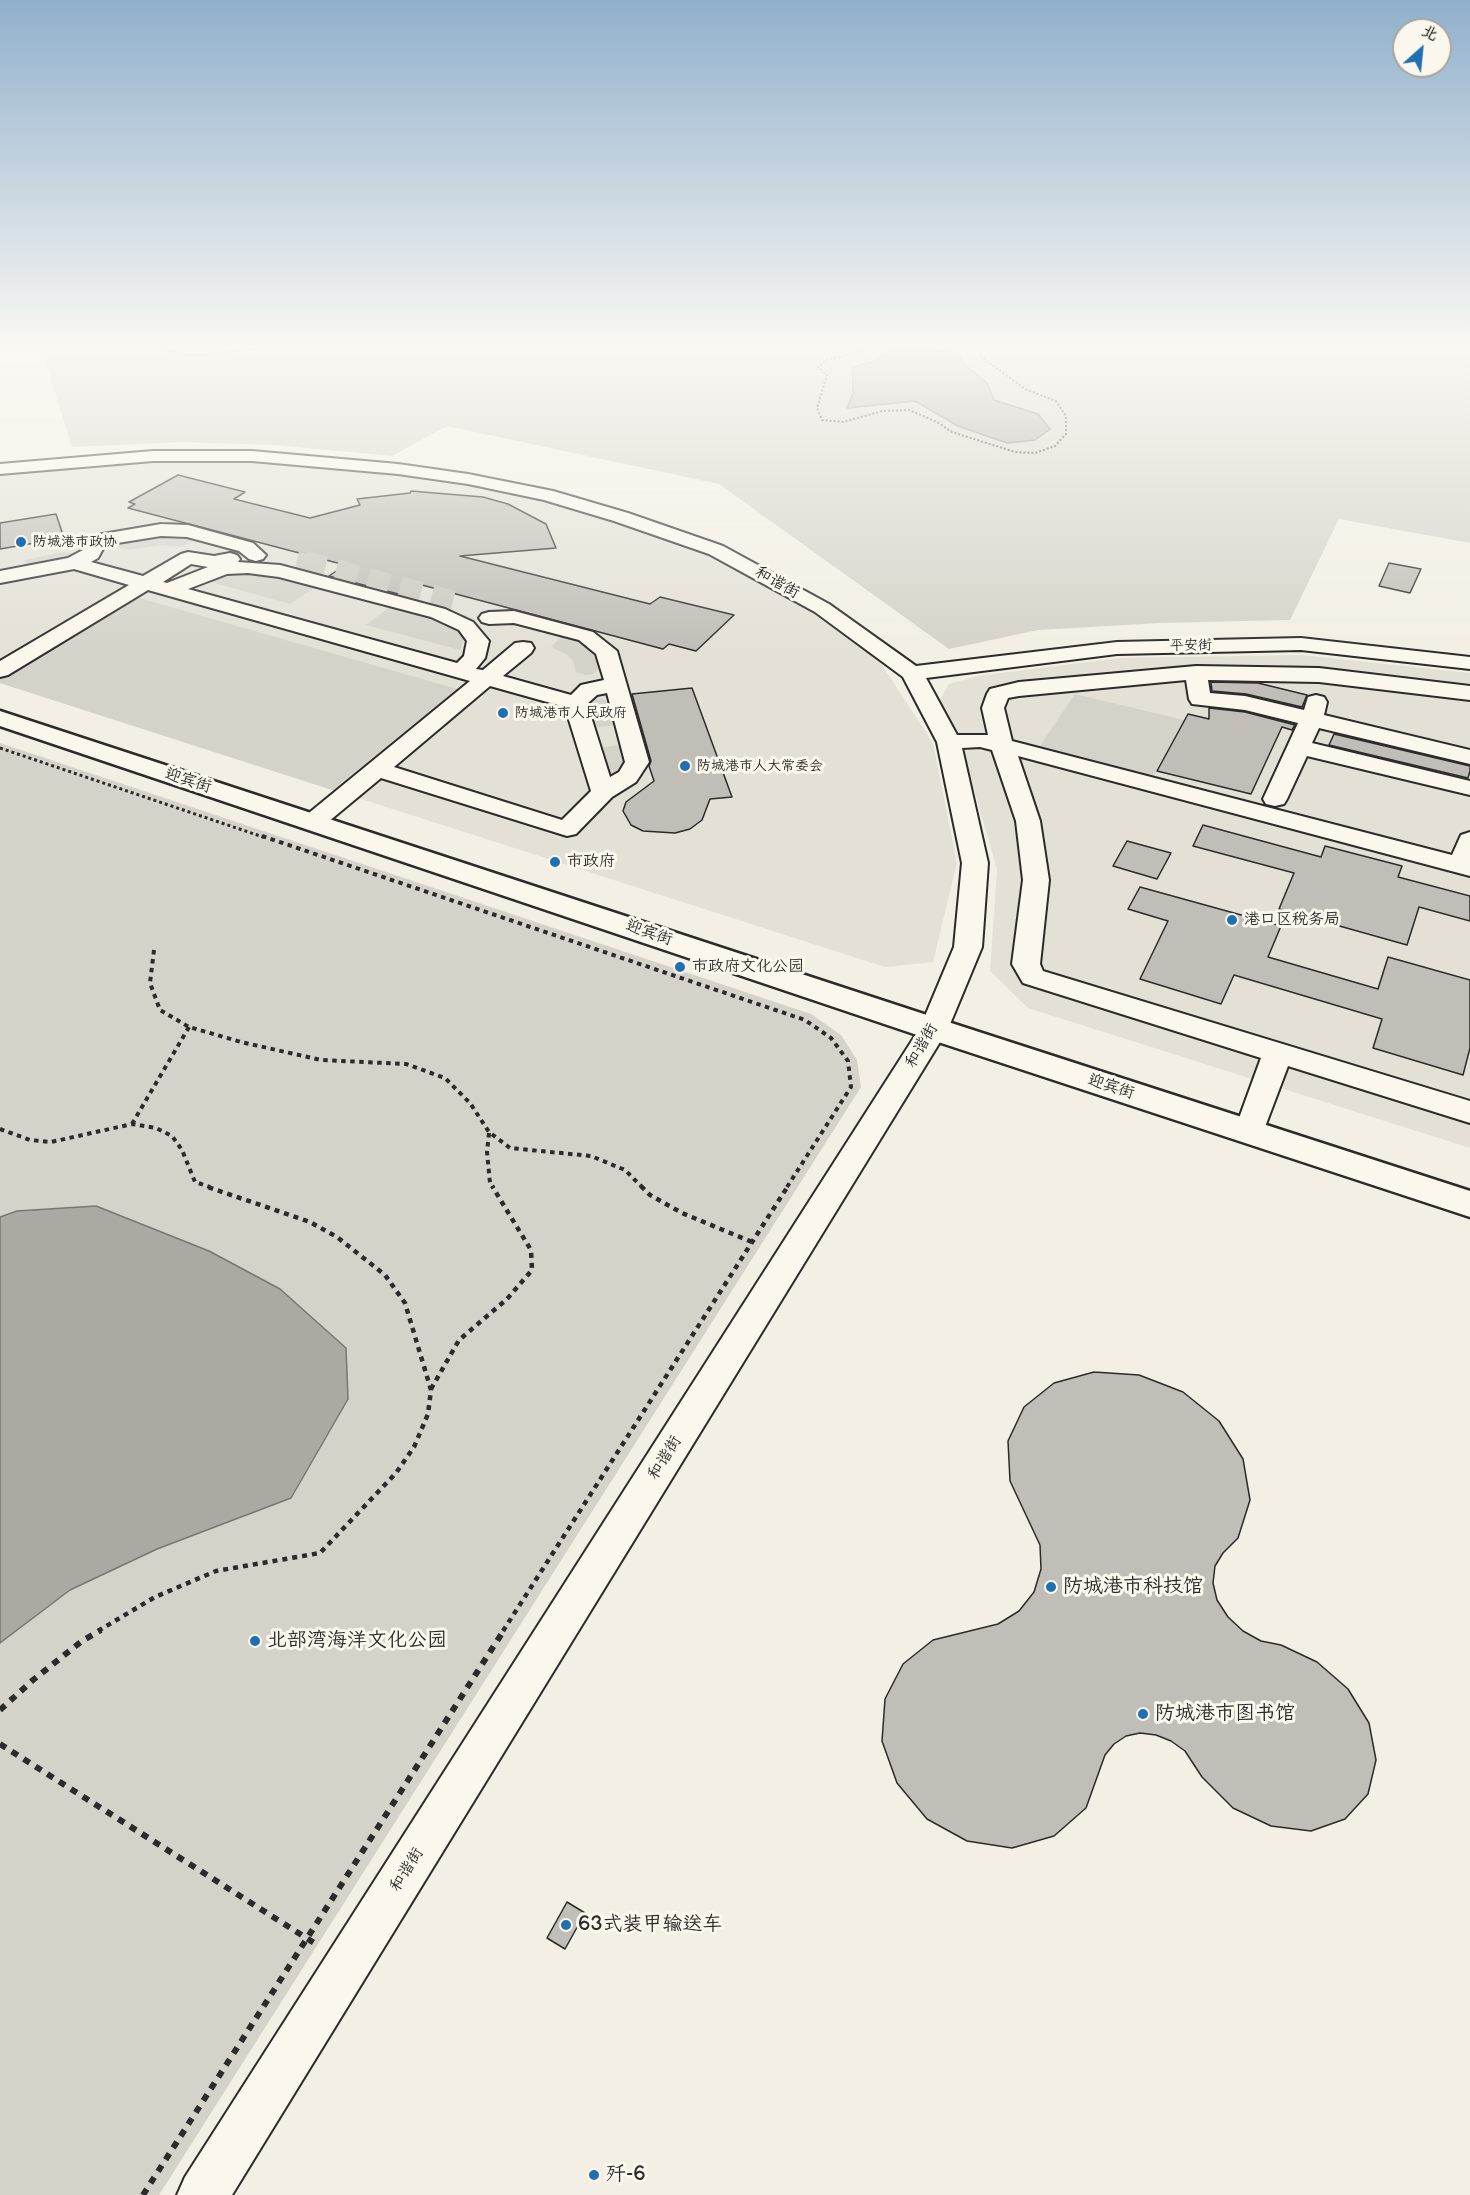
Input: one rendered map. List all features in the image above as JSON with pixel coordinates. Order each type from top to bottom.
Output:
[{"type":"main road","name":"迎宾街","points":[[0,718],[934,1029],[1470,1204]]},
{"type":"street","name":"和谐街","points":[[0,469],[153,456],[252,456],[409,471],[468,479],[547,495],[621,517],[716,550],[822,608],[912,673],[950,742],[975,863],[968,946],[934,1029],[203,2195]]},
{"type":"street","points":[[55,548],[161,530],[188,531],[246,547],[256,555],[288,566],[489,618],[514,617],[586,636],[606,651],[637,762],[628,777],[603,792],[567,829],[377,769]]},
{"type":"street","points":[[0,577],[75,563],[91,554],[98,540]]},
{"type":"street","points":[[0,670],[188,558],[214,562],[256,555]]},
{"type":"street","points":[[75,563],[146,583],[178,585],[468,664],[487,678],[575,703]]},
{"type":"street","points":[[178,585],[226,568],[288,566]]},
{"type":"street","points":[[447,607],[478,641],[468,664]]},
{"type":"street","points":[[312,822],[523,648],[501,641],[489,618]]},
{"type":"street","name":"平安街","points":[[912,673],[1117,648],[1301,644],[1470,663]]},
{"type":"street","points":[[0,651],[21,657]]},
{"type":"street","points":[[1429,658],[1433,687]]},
{"type":"street","points":[[1470,693],[1319,675],[1196,673],[1019,689],[998,694],[993,708],[1002,746],[1028,821],[1036,880],[1026,964],[1033,977],[1470,1112]]},
{"type":"street","points":[[1196,673],[1200,699],[1245,704],[1470,757]]},
{"type":"street","points":[[1275,799],[1316,708],[1319,675]]},
{"type":"street","points":[[575,703],[589,690],[616,684]]},
{"type":"street","points":[[575,703],[603,792]]},
{"type":"street","points":[[950,742],[980,740],[1466,867],[1470,840]]},
{"type":"street","points":[[1299,747],[1470,788]]},
{"type":"street","points":[[1249,1132],[1278,1052]]},
{"type":"path","points":[[1007,449],[1035,453],[1045,449]]},
{"type":"path","points":[[0,748],[805,1020],[831,1038],[848,1061],[851,1087],[143,2195]]},
{"type":"path","points":[[154,950],[150,982],[160,1010],[189,1027],[321,1060],[406,1064],[445,1078],[470,1103],[489,1132],[510,1148],[591,1156],[625,1170],[650,1195],[682,1213],[752,1242]]},
{"type":"path","points":[[132,1124],[189,1027]]},
{"type":"path","points":[[0,1129],[30,1140],[51,1142],[132,1124],[156,1128],[172,1136],[182,1150],[195,1182],[310,1222],[337,1238],[385,1275],[405,1303],[431,1390]]},
{"type":"path","points":[[0,1710],[82,1641],[155,1597],[216,1572],[320,1553],[396,1473],[414,1447],[428,1414],[431,1390],[459,1340],[507,1299],[532,1270],[531,1250],[490,1183],[487,1152],[489,1132]]},
{"type":"path","points":[[0,1744],[348,1964]]},
{"type":"shaded area","points":[[321,449],[404,449],[392,456]]},
{"type":"shaded area","points":[[557,449],[1470,449],[1470,543],[1339,519],[1290,620],[1160,623],[1038,630],[949,649],[719,484]]},
{"type":"shaded area","name":"防城港市人民政府","points":[[238,458],[351,465],[495,485],[623,522],[708,554],[817,610],[876,656],[933,743],[957,863],[933,962],[885,967],[0,683],[0,473],[139,460]]},
{"type":"shaded area","points":[[166,536],[195,540],[181,547],[160,545],[129,550],[119,548],[118,545],[127,540]]},
{"type":"shaded area","points":[[63,552],[71,553],[72,557],[65,561],[33,567],[26,565],[24,560]]},
{"type":"shaded area","points":[[254,571],[317,586],[290,604],[204,580],[226,573]]},
{"type":"shaded area","points":[[136,597],[457,689],[332,790],[0,683],[0,679]]},
{"type":"shaded area","points":[[391,606],[447,621],[461,630],[464,638],[460,650],[366,625]]},
{"type":"shaded area","points":[[561,637],[577,641],[588,648],[598,661],[600,668],[593,674],[586,675],[576,672],[573,661],[568,655],[551,647]]},
{"type":"shaded area","name":"港口区税务局","points":[[1302,655],[1470,673],[1470,1148],[1028,1008],[990,971],[997,869],[960,742],[939,702],[949,684],[977,676],[1119,658]]},
{"type":"shaded area","points":[[1075,694],[1184,720],[1152,778],[1038,749]]},
{"type":"shaded area","points":[[602,699],[610,703],[616,723],[612,726],[599,727],[590,724],[585,706],[591,700]]},
{"type":"shaded area","name":"北部湾海洋文化公园","points":[[0,743],[811,1014],[841,1035],[857,1060],[861,1087],[159,2195],[0,2195]]},
{"type":"shaded area","points":[[621,745],[626,762],[615,774],[609,774],[606,772],[600,750]]},
{"type":"shaded area","points":[[96,1206],[209,1251],[280,1289],[346,1348],[348,1399],[291,1498],[157,1549],[70,1590],[0,1643],[0,1217],[17,1211]]},
{"type":"building","points":[[178,475],[245,492],[234,499],[310,518],[360,505],[357,499],[410,493],[411,491],[483,497],[508,504],[546,524],[556,548],[460,556],[650,604],[660,597],[734,615],[696,651],[669,644],[663,649],[422,585],[406,596],[329,576],[345,565],[128,508],[135,504],[129,502]]},
{"type":"building","name":"防城港市政协","points":[[56,514],[64,538],[0,549],[0,523]]},
{"type":"building","points":[[1389,563],[1421,569],[1410,593],[1379,586]]},
{"type":"building","points":[[1211,682],[1258,683],[1307,695],[1302,707],[1246,694],[1212,691]]},
{"type":"building","name":"防城港市人大常委会","points":[[692,688],[732,797],[710,799],[702,820],[690,829],[675,833],[643,831],[631,825],[623,811],[626,802],[654,781],[649,766],[651,761],[632,694]]},
{"type":"building","points":[[1209,708],[1245,712],[1295,725],[1292,730],[1282,727],[1251,794],[1157,771],[1188,714],[1209,719]]},
{"type":"building","points":[[1334,734],[1470,766],[1468,778],[1329,745]]},
{"type":"building","points":[[1203,825],[1321,857],[1325,846],[1402,866],[1398,877],[1470,896],[1470,921],[1419,907],[1407,945],[1279,909],[1294,873],[1193,846]]},
{"type":"building","points":[[1127,841],[1171,853],[1157,879],[1113,866]]},
{"type":"building","points":[[1140,887],[1281,926],[1268,957],[1378,989],[1388,957],[1470,980],[1470,1048],[1463,1075],[1373,1048],[1382,1019],[1234,975],[1221,1004],[1140,979],[1168,921],[1128,909]]},
{"type":"building","points":[[1094,1372],[1139,1375],[1183,1392],[1219,1421],[1243,1459],[1250,1500],[1238,1538],[1223,1553],[1215,1566],[1213,1583],[1217,1600],[1228,1617],[1243,1631],[1261,1641],[1281,1645],[1317,1662],[1348,1689],[1369,1723],[1376,1760],[1368,1794],[1345,1819],[1311,1831],[1271,1826],[1233,1808],[1202,1777],[1185,1751],[1171,1741],[1156,1735],[1140,1733],[1126,1736],[1114,1744],[1105,1755],[1086,1808],[1054,1836],[1012,1848],[967,1841],[927,1819],[897,1783],[882,1741],[885,1699],[903,1664],[933,1640],[998,1624],[1019,1611],[1034,1592],[1041,1569],[1040,1545],[1010,1481],[1008,1441],[1024,1407],[1054,1383]]},
{"type":"building","name":"63式装甲输送车","points":[[567,1902],[585,1913],[565,1949],[547,1938]]},
{"type":"tunnel","points":[[297,560],[310,563]]},
{"type":"tunnel","points":[[304,562],[455,602]]},
{"type":"place","name":"防城港市政协","points":[[21,542]]},
{"type":"place","name":"防城港市人民政府","points":[[503,713]]},
{"type":"place","name":"防城港市人大常委会","points":[[685,766]]},
{"type":"place","name":"市政府","points":[[555,862]]},
{"type":"place","name":"港口区税务局","points":[[1232,920]]},
{"type":"place","name":"市政府文化公园","points":[[680,967]]},
{"type":"place","name":"防城港市科技馆","points":[[1051,1587]]},
{"type":"place","name":"北部湾海洋文化公园","points":[[255,1641]]},
{"type":"place","name":"防城港市图书馆","points":[[1143,1714]]},
{"type":"place","name":"63式装甲输送车","points":[[566,1925]]},
{"type":"place","name":"歼-6","points":[[594,2175]]}]
